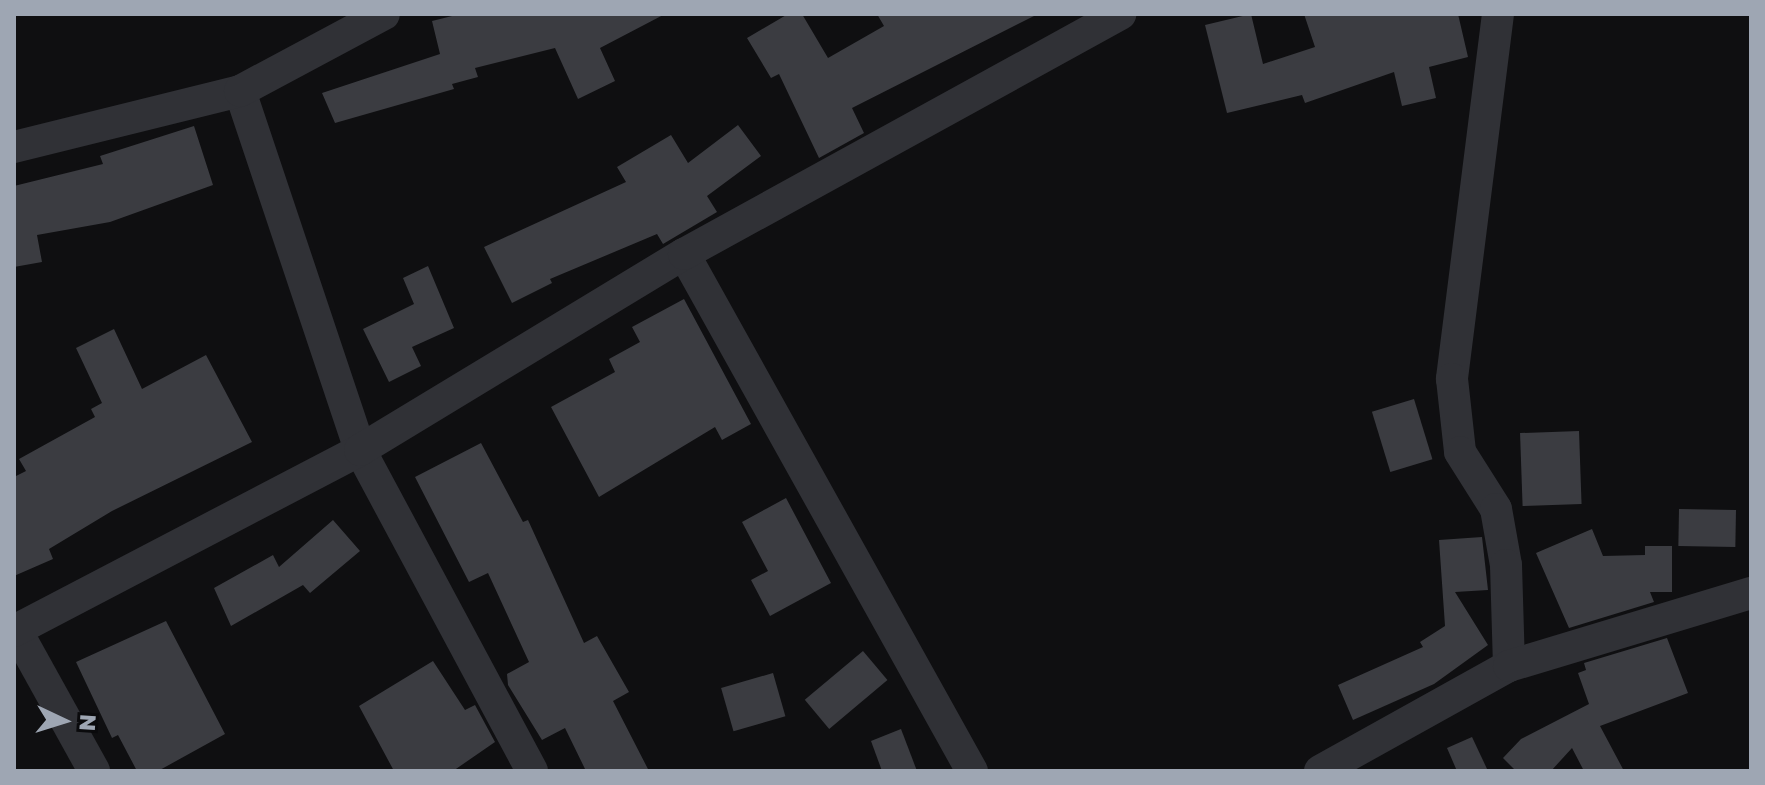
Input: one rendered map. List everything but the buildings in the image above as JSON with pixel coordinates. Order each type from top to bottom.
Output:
[{"type":"street","points":[[14,147],[240,91],[384,14]]},
{"type":"street","points":[[94,771],[15,631],[360,450],[684,254],[1120,14]]},
{"type":"street","points":[[1498,14],[1452,379],[1460,452],[1496,509],[1506,565],[1509,666]]},
{"type":"street","points":[[240,91],[360,450],[532,771]]},
{"type":"street","points":[[684,254],[972,771]]},
{"type":"street","points":[[1320,771],[1509,666],[1751,593]]}]
